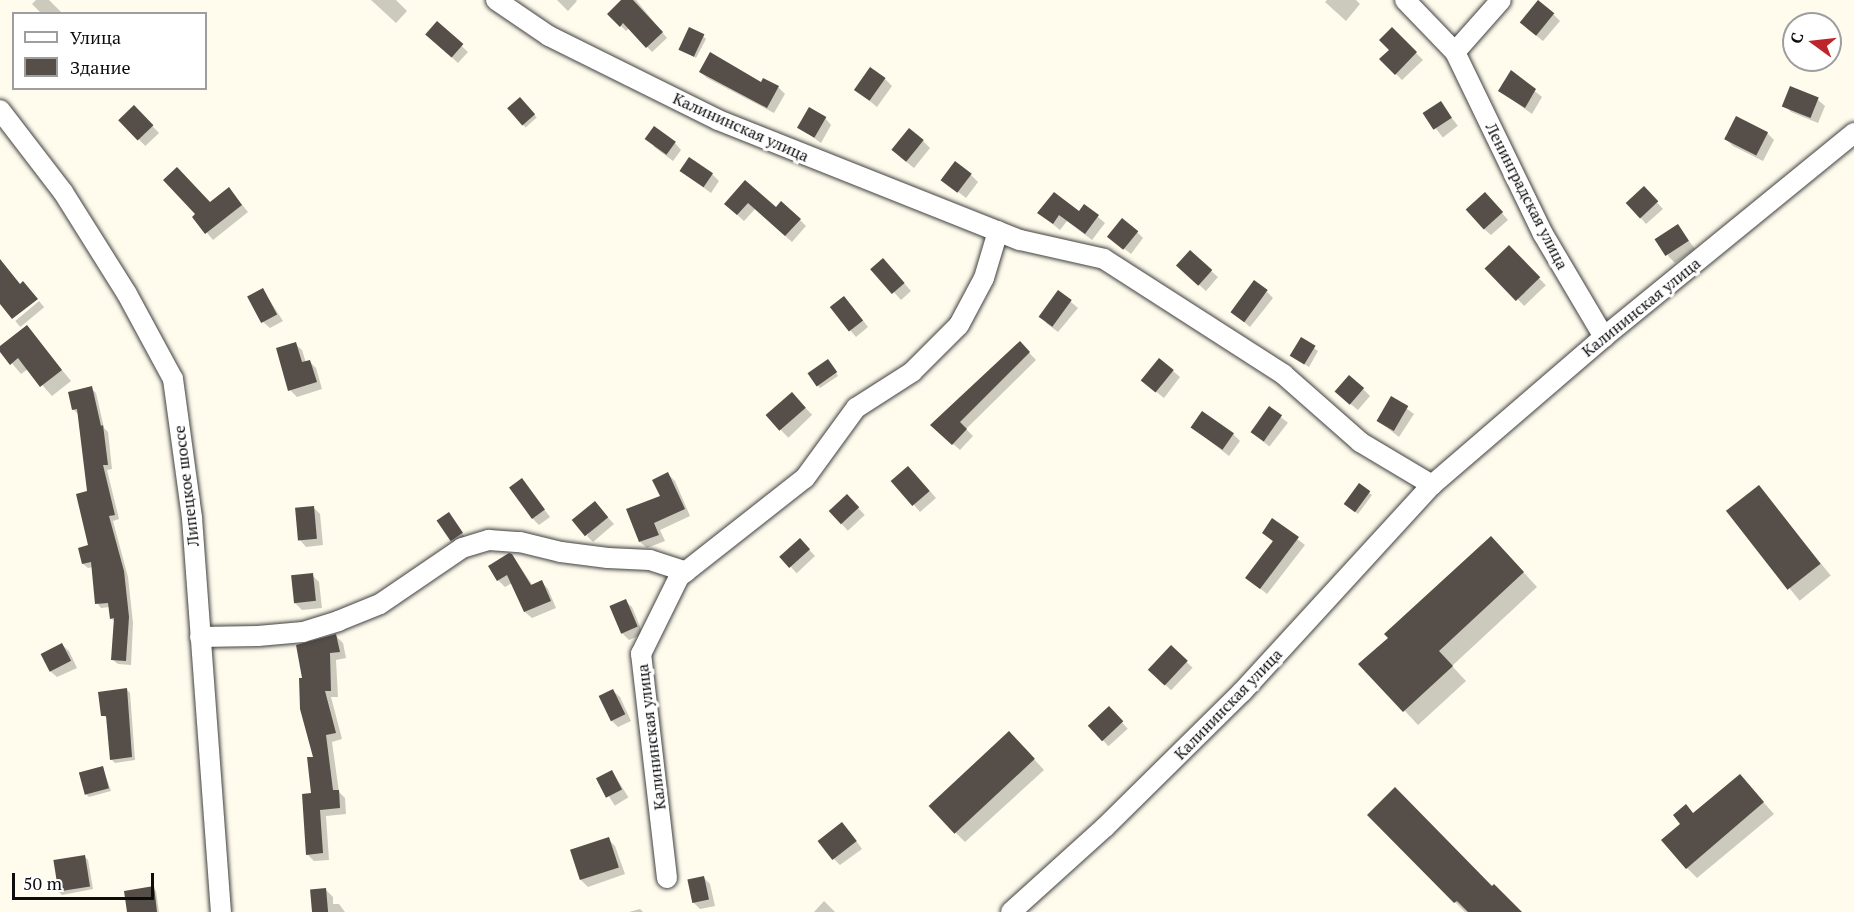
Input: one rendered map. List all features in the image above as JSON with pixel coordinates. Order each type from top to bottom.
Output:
[{"type":"street","name":"Калининская улица","points":[[496,0],[549,36],[718,120],[1020,240],[1104,258],[1283,375],[1360,442],[1432,485]]},
{"type":"street","name":"Ленинградская улица","points":[[1405,0],[1455,52],[1543,234],[1604,337]]},
{"type":"street","points":[[1455,52],[1501,0]]},
{"type":"street","name":"Липецкое шоссе","points":[[0,110],[63,192],[127,294],[172,379],[192,518],[221,912]]},
{"type":"street","name":"Калининская улица","points":[[1011,912],[1105,827],[1242,693],[1432,485],[1604,337],[1854,133]]},
{"type":"street","name":"Калининская улица","points":[[667,878],[641,654],[680,578],[805,478],[856,408],[912,372],[959,325],[984,278],[998,231]]},
{"type":"street","points":[[200,637],[258,636],[303,632],[338,621],[380,604],[462,548],[489,540],[520,542],[561,552],[608,558],[650,560],[686,572]]},
{"type":"building","points":[[621,0],[633,0],[663,32],[646,48],[623,23],[620,27],[607,14]]},
{"type":"building","points":[[1538,0],[1554,13],[1536,36],[1520,23]]},
{"type":"building","points":[[437,21],[463,44],[452,58],[425,35]]},
{"type":"building","points":[[689,27],[704,34],[694,57],[678,50]]},
{"type":"building","points":[[1392,27],[1417,52],[1395,75],[1379,59],[1389,50],[1379,40]]},
{"type":"building","points":[[710,52],[761,82],[763,78],[779,86],[767,108],[699,72]]},
{"type":"building","points":[[870,67],[886,78],[870,101],[854,90]]},
{"type":"building","points":[[1511,70],[1536,89],[1525,108],[1498,91]]},
{"type":"building","points":[[1790,86],[1819,98],[1811,118],[1782,106]]},
{"type":"building","points":[[520,97],[535,114],[522,126],[507,108]]},
{"type":"building","points":[[1441,101],[1452,118],[1433,130],[1423,113]]},
{"type":"building","points":[[134,105],[153,125],[138,140],[118,120]]},
{"type":"building","points":[[809,107],[826,117],[814,138],[797,128]]},
{"type":"building","points":[[1736,116],[1768,132],[1756,156],[1724,139]]},
{"type":"building","points":[[654,126],[676,142],[666,155],[645,139]]},
{"type":"building","points":[[909,128],[924,140],[906,162],[891,150]]},
{"type":"building","points":[[689,157],[713,173],[704,187],[679,171]]},
{"type":"building","points":[[955,161],[972,174],[957,193],[941,180]]},
{"type":"building","points":[[177,167],[210,202],[229,187],[242,205],[205,234],[192,217],[195,214],[163,180]]},
{"type":"building","points":[[745,180],[776,207],[781,201],[801,219],[785,236],[748,203],[737,215],[724,204]]},
{"type":"building","points":[[1644,186],[1658,201],[1640,218],[1626,203]]},
{"type":"building","points":[[1054,192],[1079,211],[1084,204],[1099,215],[1085,234],[1059,215],[1053,224],[1037,213]]},
{"type":"building","points":[[1485,192],[1503,212],[1484,229],[1466,209]]},
{"type":"building","points":[[1122,218],[1138,231],[1123,250],[1107,237]]},
{"type":"building","points":[[1678,224],[1689,241],[1665,256],[1655,239]]},
{"type":"building","points":[[1509,245],[1540,277],[1516,301],[1485,269]]},
{"type":"building","points":[[1190,250],[1212,270],[1198,286],[1176,266]]},
{"type":"building","points":[[883,258],[905,283],[892,294],[870,269]]},
{"type":"building","points":[[0,259],[20,284],[23,281],[38,299],[12,319],[0,304]]},
{"type":"building","points":[[1254,280],[1268,290],[1244,322],[1230,312]]},
{"type":"building","points":[[263,288],[277,314],[261,323],[247,296]]},
{"type":"building","points":[[1058,290],[1072,300],[1052,327],[1039,317]]},
{"type":"building","points":[[844,296],[863,320],[849,332],[830,307]]},
{"type":"building","points":[[27,325],[62,370],[40,387],[18,358],[10,365],[0,352],[0,346]]},
{"type":"building","points":[[1301,337],[1316,346],[1304,365],[1290,356]]},
{"type":"building","points":[[1020,341],[1030,352],[960,422],[967,429],[952,445],[930,425]]},
{"type":"building","points":[[296,342],[302,362],[310,360],[317,382],[288,391],[276,348]]},
{"type":"building","points":[[1159,358],[1174,370],[1156,392],[1141,381]]},
{"type":"building","points":[[828,359],[837,372],[817,386],[808,373]]},
{"type":"building","points":[[1349,375],[1364,388],[1350,405],[1335,392]]},
{"type":"building","points":[[92,386],[101,426],[103,425],[108,465],[103,465],[115,515],[109,516],[124,571],[129,617],[126,661],[111,660],[114,618],[110,619],[108,603],[95,604],[91,562],[82,564],[78,548],[88,545],[76,494],[87,491],[77,409],[72,410],[68,392]]},
{"type":"building","points":[[792,392],[806,408],[779,431],[766,415]]},
{"type":"building","points":[[1391,396],[1408,406],[1394,431],[1376,421]]},
{"type":"building","points":[[1269,406],[1282,415],[1264,441],[1251,432]]},
{"type":"building","points":[[1202,411],[1234,433],[1222,450],[1191,427]]},
{"type":"building","points":[[908,466],[930,491],[912,506],[891,481]]},
{"type":"building","points":[[668,472],[685,509],[654,523],[659,535],[639,542],[626,509],[660,496],[652,480]]},
{"type":"building","points":[[522,478],[545,510],[532,519],[509,487]]},
{"type":"building","points":[[1359,483],[1370,491],[1355,512],[1344,504]]},
{"type":"building","points":[[1759,485],[1821,564],[1787,590],[1726,511]]},
{"type":"building","points":[[847,494],[859,507],[841,524],[829,511]]},
{"type":"building","points":[[595,501],[608,517],[585,536],[572,520]]},
{"type":"building","points":[[314,506],[317,539],[298,541],[295,508]]},
{"type":"building","points":[[449,512],[463,533],[451,541],[437,520]]},
{"type":"building","points":[[1272,518],[1299,537],[1260,589],[1245,578],[1273,541],[1262,533]]},
{"type":"building","points":[[1491,536],[1524,572],[1439,651],[1453,666],[1403,712],[1358,664],[1388,638],[1384,634]]},
{"type":"building","points":[[800,538],[810,549],[789,568],[779,557]]},
{"type":"building","points":[[509,553],[512,554],[531,585],[542,580],[551,601],[524,612],[507,575],[497,581],[488,566]]},
{"type":"building","points":[[313,573],[316,601],[294,603],[291,575]]},
{"type":"building","points":[[626,599],[638,627],[621,634],[609,606]]},
{"type":"building","points":[[336,634],[340,652],[330,653],[331,691],[325,691],[336,733],[326,735],[333,790],[339,790],[340,808],[320,810],[323,853],[306,855],[302,794],[311,793],[307,757],[313,757],[300,709],[299,678],[302,678],[296,645]]},
{"type":"building","points":[[62,643],[71,661],[50,672],[41,654]]},
{"type":"building","points":[[1171,645],[1188,661],[1165,686],[1148,670]]},
{"type":"building","points":[[127,688],[132,757],[110,760],[106,716],[101,716],[98,692]]},
{"type":"building","points":[[613,689],[625,714],[611,721],[599,696]]},
{"type":"building","points":[[1109,706],[1123,721],[1102,741],[1088,726]]},
{"type":"building","points":[[1009,731],[1035,759],[954,834],[929,806]]},
{"type":"building","points":[[103,766],[109,788],[85,795],[79,772]]},
{"type":"building","points":[[612,770],[622,790],[606,798],[596,778]]},
{"type":"building","points":[[1740,774],[1764,802],[1686,869],[1661,840],[1680,824],[1673,815],[1686,804],[1693,813]]},
{"type":"building","points":[[1395,787],[1492,886],[1494,884],[1522,912],[1468,912],[1457,901],[1454,903],[1367,815]]},
{"type":"building","points":[[842,822],[857,841],[832,860],[818,841]]},
{"type":"building","points":[[609,837],[619,867],[580,880],[570,850]]},
{"type":"building","points":[[85,855],[90,887],[58,892],[53,860]]},
{"type":"building","points":[[704,876],[709,899],[692,903],[687,880]]},
{"type":"building","points":[[154,886],[157,912],[127,912],[124,891]]},
{"type":"building","points":[[326,888],[328,912],[312,912],[310,889]]}]
